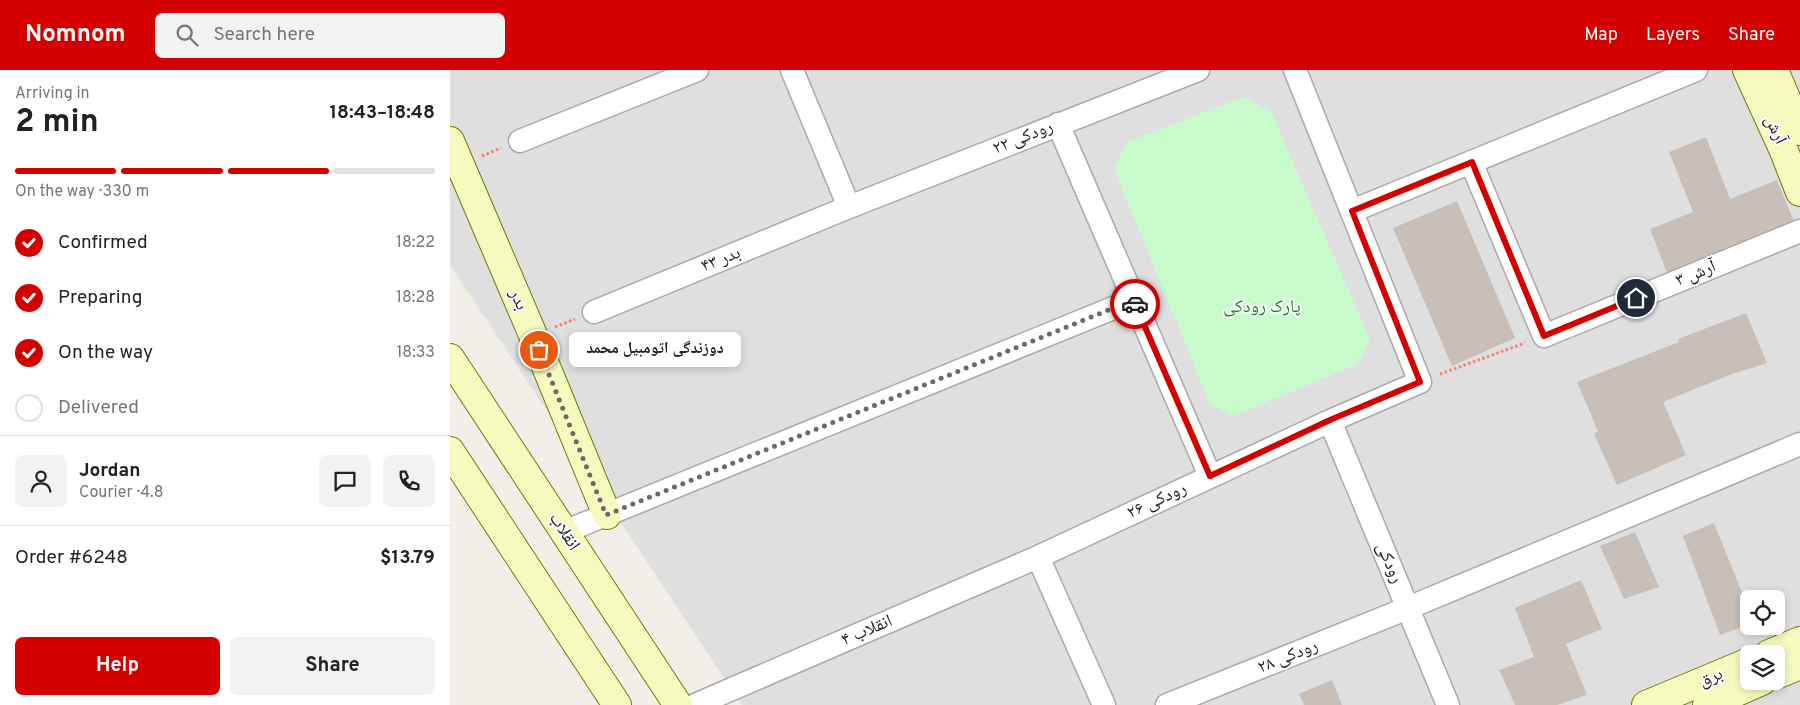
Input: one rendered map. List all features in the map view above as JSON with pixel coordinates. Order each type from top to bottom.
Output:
[{"type":"street","points":[[520,140],[697,70]]},
{"type":"street","points":[[792,70],[849,207]]},
{"type":"street","points":[[1294,70],[1420,382]]},
{"type":"street","points":[[1352,211],[1696,70]]},
{"type":"street","name":"آرش","points":[[1747,70],[1795,142]]},
{"type":"street","name":"آرش","points":[[1774,70],[1795,142],[1800,192]]},
{"type":"street","name":"رودکی ۲۲","points":[[849,207],[1191,71]]},
{"type":"street","points":[[1058,124],[1210,476]]},
{"type":"street","name":"بدر","points":[[455,153],[533,335],[606,515]]},
{"type":"street","points":[[1472,162],[1544,336]]},
{"type":"street","name":"بدر ۴۳","points":[[594,312],[849,207]]},
{"type":"street","name":"آرش ۳","points":[[1544,336],[1800,231]]},
{"type":"street","points":[[564,532],[1133,300]]},
{"type":"street","name":"انقلاب","points":[[450,358],[678,705]]},
{"type":"street","name":"رودکی ۲۶","points":[[1038,556],[1330,420],[1420,382]]},
{"type":"street","name":"رودکی","points":[[1330,420],[1448,705]]},
{"type":"street","name":"رودکی ۲۸","points":[[1167,705],[1408,608],[1800,444]]},
{"type":"street","points":[[450,452],[617,705]]},
{"type":"street","points":[[1038,556],[1104,705]]},
{"type":"street","name":"انقلاب ۴","points":[[696,705],[1038,556]]},
{"type":"street","points":[[1785,647],[1800,641]]},
{"type":"street","points":[[1785,671],[1800,665]]},
{"type":"street","name":"برق","points":[[1646,705],[1740,666]]},
{"type":"street","name":"برق","points":[[1718,703],[1744,690]]},
{"type":"path","points":[[455,153],[520,140]]},
{"type":"path","points":[[533,335],[594,312]]},
{"type":"path","points":[[1420,382],[1544,336]]},
{"type":"shaded area","points":[[450,70],[1800,70],[1800,705],[742,705],[450,265]]},
{"type":"green space","name":"پارک رودکی","points":[[1244,97],[1271,111],[1370,340],[1358,364],[1233,416],[1210,404],[1114,169],[1127,142]]},
{"type":"building","points":[[1706,137],[1730,199],[1777,180],[1795,224],[1668,275],[1650,229],[1693,212],[1669,152]]},
{"type":"building","points":[[1457,201],[1515,338],[1452,366],[1393,228]]},
{"type":"building","points":[[1746,313],[1767,363],[1732,374],[1663,402],[1686,455],[1617,485],[1594,434],[1598,431],[1577,382],[1679,342],[1678,339]]},
{"type":"building","points":[[1714,523],[1741,590],[1740,627],[1720,635],[1683,536]]},
{"type":"building","points":[[1635,532],[1659,587],[1624,599],[1600,546]]},
{"type":"building","points":[[1581,580],[1602,629],[1566,644],[1587,695],[1557,705],[1515,705],[1499,670],[1534,657],[1515,608]]},
{"type":"building","points":[[1332,680],[1342,705],[1304,705],[1299,694]]},
{"type":"way so far","points":[[539,350],[606,515],[1133,300],[1135,304]]},
{"type":"place","name":"دوزندگی اتومبیل محمد","points":[[539,350]]},
{"type":"route","points":[[1135,304],[1210,476],[1330,420],[1420,382],[1352,211],[1472,162],[1544,336],[1636,298]]}]
